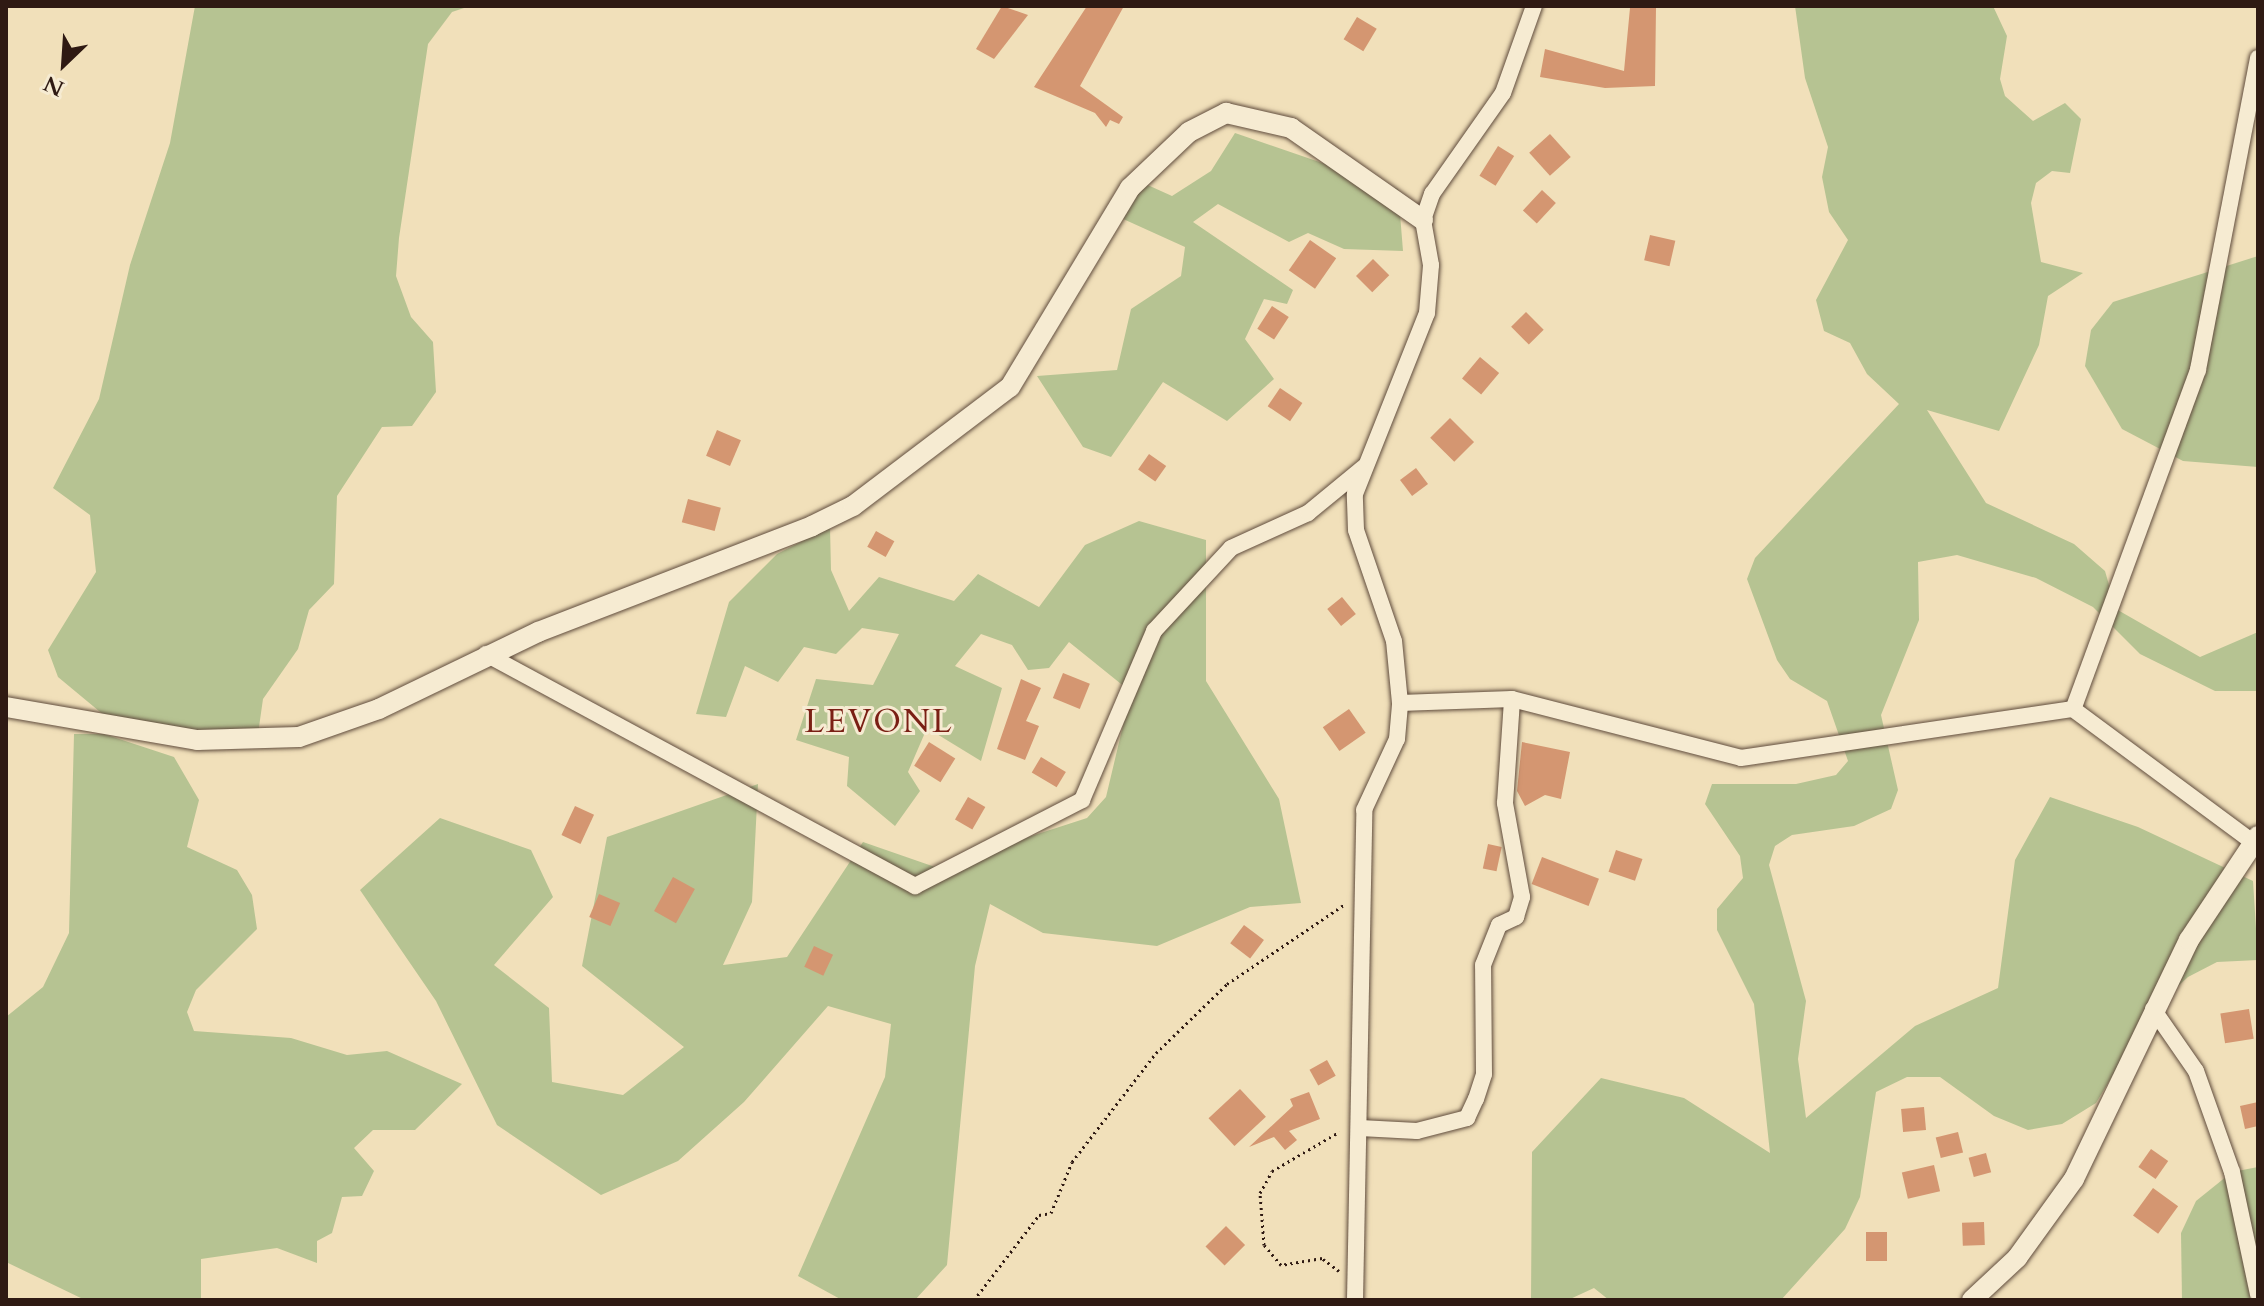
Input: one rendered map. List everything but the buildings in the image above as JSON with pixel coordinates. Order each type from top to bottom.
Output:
[{"type":"street","points":[[1355,1292],[1360,1128],[1358,897],[1364,810],[1397,739],[1400,703],[1394,641],[1356,530],[1355,494],[1427,313],[1431,265],[1423,220],[1441,177],[1503,93],[1534,6]]},
{"type":"street","points":[[2073,709],[2198,370],[2258,58]]},
{"type":"street","points":[[6,707],[197,740],[299,737],[379,709],[486,654],[853,506],[1010,387],[1130,188],[1189,132],[1226,113],[1291,128],[1423,220]]},
{"type":"street","points":[[486,654],[915,886],[1082,800],[1154,631],[1231,548],[1308,513],[1367,464]]},
{"type":"street","points":[[1360,1128],[1417,1131],[1467,1118],[1476,1099],[1484,1074],[1483,965],[1499,925],[1516,917],[1522,897],[1505,803],[1512,699]]},
{"type":"street","points":[[1400,703],[1512,699],[1741,758],[2073,709],[2256,842],[2153,1009],[2074,1179],[2017,1258],[1972,1300]]},
{"type":"street","points":[[2153,1009],[2196,1071],[2232,1172],[2258,1294]]},
{"type":"path","points":[[974,1300],[1039,1215],[1051,1213],[1072,1162],[1156,1053],[1227,984],[1302,927],[1358,897]]},
{"type":"path","points":[[1355,1292],[1322,1258],[1281,1265],[1264,1245],[1260,1193],[1272,1171],[1316,1141],[1360,1128]]},
{"type":"green space","points":[[195,6],[467,7],[452,12],[428,44],[399,238],[396,276],[411,317],[433,342],[436,392],[412,426],[382,427],[337,496],[334,584],[309,610],[298,649],[263,699],[257,741],[111,721],[58,677],[48,650],[96,572],[90,515],[53,488],[99,399],[130,265],[170,143]]},
{"type":"green space","points":[[1795,6],[1993,6],[2007,36],[2000,79],[2005,96],[2033,121],[2065,103],[2081,119],[2070,173],[2052,171],[2036,183],[2031,203],[2041,262],[2083,273],[2048,296],[2039,345],[1999,431],[1927,410],[1986,503],[2074,544],[2105,571],[2116,609],[2200,657],[2258,632],[2258,691],[2215,691],[2140,654],[2093,607],[2036,578],[1957,555],[1918,562],[1919,620],[1881,715],[1898,790],[1891,809],[1854,826],[1792,835],[1775,846],[1769,865],[1806,1001],[1798,1059],[1806,1118],[1915,1026],[1998,988],[2015,860],[2050,797],[2138,827],[2253,881],[2258,960],[2217,962],[2188,977],[2153,1009],[2096,1103],[2062,1124],[2028,1130],[1994,1116],[1940,1077],[1907,1077],[1876,1092],[1860,1197],[1845,1229],[1781,1300],[1609,1300],[1594,1288],[1568,1300],[1531,1300],[1532,1152],[1601,1078],[1684,1098],[1770,1153],[1754,1004],[1717,930],[1717,909],[1743,878],[1740,856],[1705,804],[1712,784],[1796,784],[1836,775],[1848,761],[1827,701],[1790,679],[1777,660],[1747,579],[1755,558],[1899,404],[1867,374],[1850,343],[1824,331],[1816,300],[1848,240],[1829,212],[1822,177],[1828,147],[1805,78]]},
{"type":"green space","points":[[1235,133],[1398,189],[1403,251],[1344,249],[1308,233],[1289,242],[1218,204],[1193,222],[1293,290],[1287,304],[1264,299],[1245,339],[1274,379],[1227,421],[1163,382],[1111,457],[1083,447],[1037,376],[1117,370],[1131,309],[1181,276],[1185,247],[1121,218],[1141,182],[1172,196],[1211,171]]},
{"type":"green space","points":[[2258,256],[2258,467],[2183,461],[2122,429],[2085,366],[2091,330],[2113,302]]},
{"type":"green space","points":[[1139,521],[1206,540],[1206,681],[1279,799],[1301,903],[1250,907],[1157,946],[1043,933],[990,904],[975,966],[947,1265],[915,1300],[842,1300],[798,1276],[885,1077],[891,1024],[828,1006],[744,1102],[678,1161],[601,1195],[497,1125],[436,1001],[360,890],[440,818],[531,850],[553,897],[494,965],[549,1008],[552,1082],[623,1095],[684,1047],[582,966],[607,837],[758,784],[752,902],[723,965],[787,957],[863,842],[935,867],[1087,818],[1106,797],[1131,692],[1069,642],[1049,668],[1028,670],[1012,645],[981,634],[955,666],[1002,688],[981,761],[927,728],[908,772],[920,791],[895,826],[847,786],[849,757],[796,740],[816,679],[873,685],[899,634],[862,628],[836,654],[804,647],[778,682],[745,666],[726,717],[696,714],[729,602],[777,554],[830,527],[831,570],[849,611],[879,577],[954,601],[978,574],[1039,607],[1085,545]]},
{"type":"green space","points":[[74,734],[104,734],[174,757],[199,800],[187,847],[237,870],[252,895],[257,929],[196,990],[187,1012],[194,1031],[291,1038],[347,1055],[387,1051],[462,1084],[415,1130],[373,1130],[354,1148],[374,1171],[362,1196],[342,1197],[332,1233],[317,1241],[317,1263],[277,1248],[201,1259],[201,1300],[85,1300],[6,1262],[6,1017],[43,987],[69,933]]},
{"type":"green space","points":[[2258,1167],[2258,1300],[2182,1300],[2181,1233],[2196,1201],[2232,1172]]},
{"type":"district","name":"LEVONL","points":[[879,722]]}]
